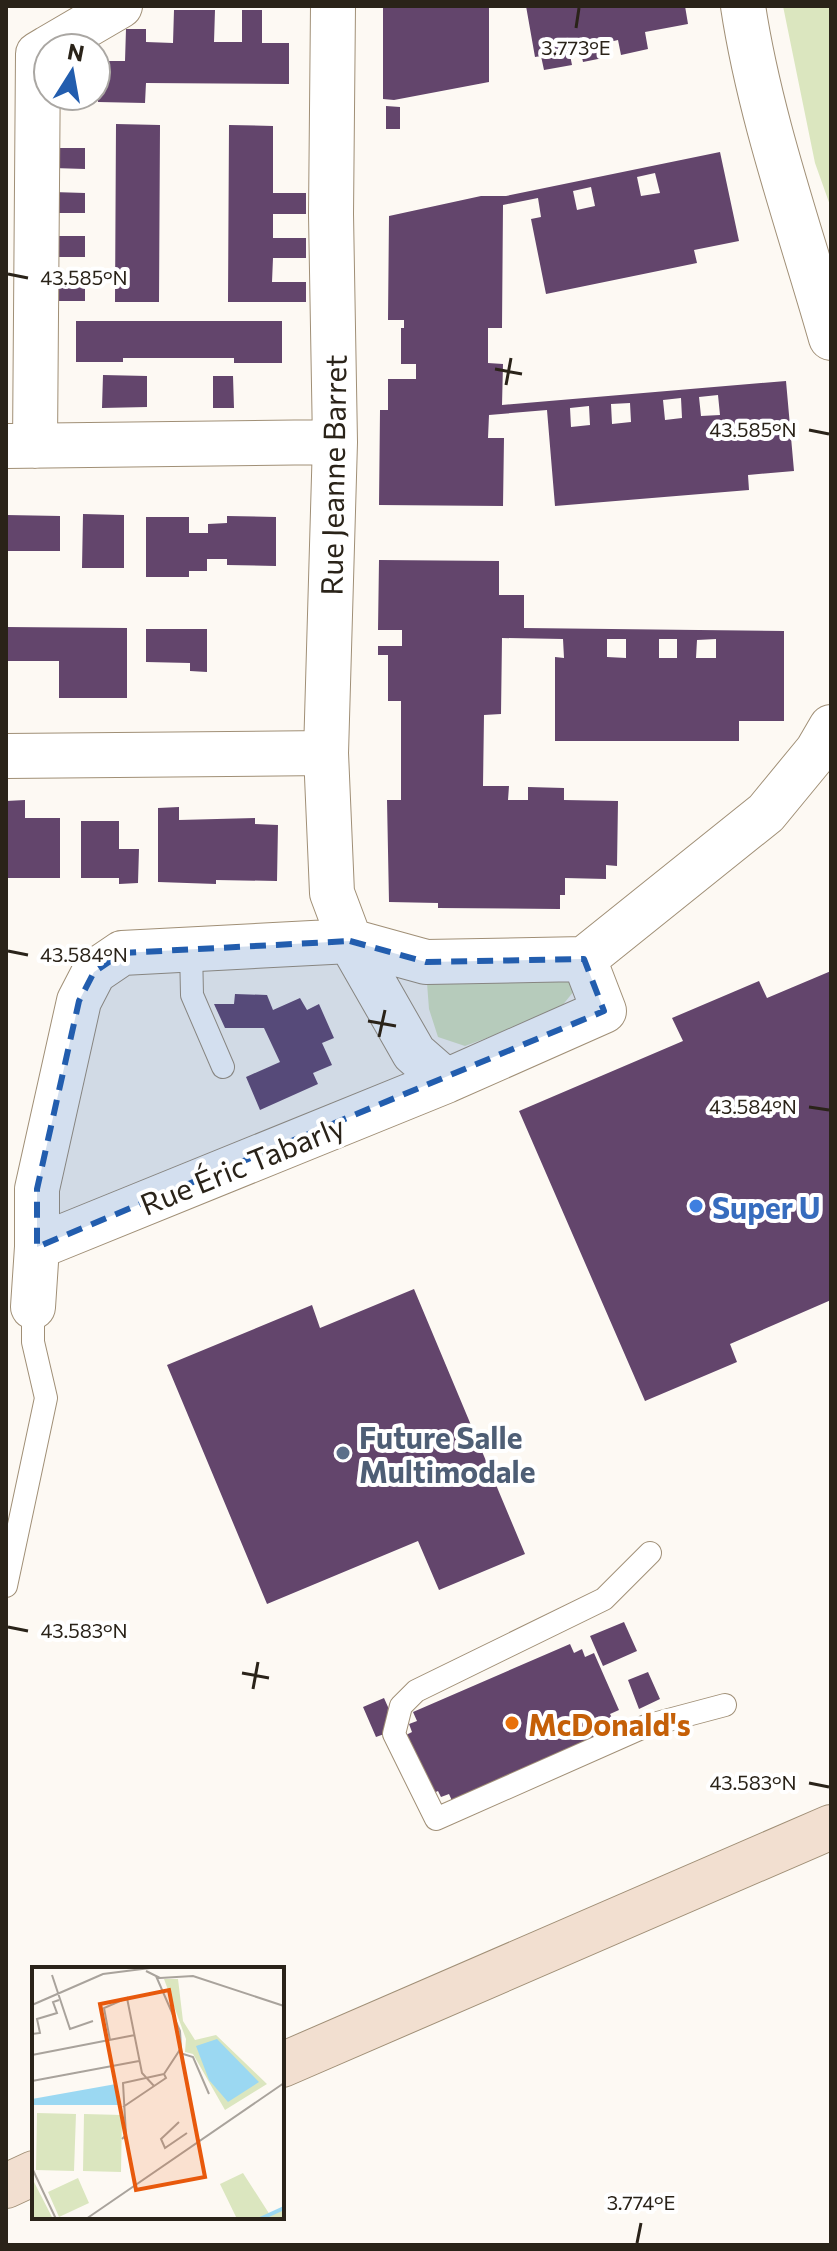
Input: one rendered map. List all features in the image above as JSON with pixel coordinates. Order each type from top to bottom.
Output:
[{"type":"main road","points":[[284,2064],[831,1827]]},
{"type":"main road","points":[[6,2186],[32,2174]]},
{"type":"street","points":[[75,32],[120,6]]},
{"type":"street","name":"Rue Jeanne Barret","points":[[333,6],[331,214],[335,442],[326,753],[332,893],[350,941],[414,1053],[446,1081]]},
{"type":"street","points":[[743,6],[747,34],[778,157],[831,338]]},
{"type":"street","points":[[35,112],[20,446],[335,442]]},
{"type":"street","points":[[33,1307],[37,1189],[79,1001],[94,972],[122,953],[350,941],[426,962],[584,959],[766,813],[826,745]]},
{"type":"street","points":[[6,756],[326,753]]},
{"type":"street","name":"Rue Éric Tabarly","points":[[37,1247],[446,1081],[604,1011],[584,959]]},
{"type":"lane","points":[[191,949],[192,995],[223,1067]]},
{"type":"lane","points":[[6,1586],[46,1398],[33,1342],[33,1307]]},
{"type":"lane","points":[[650,1553],[604,1599],[416,1691],[401,1706],[394,1734],[436,1819],[646,1726],[725,1705]]},
{"type":"highlighted area","points":[[350,941],[426,962],[584,959],[604,1011],[37,1247],[37,1189],[79,1001],[94,972],[122,953]]},
{"type":"green space","points":[[783,6],[831,6],[831,208],[815,163]]},
{"type":"green space","points":[[566,976],[574,991],[557,1012],[465,1046],[438,1037],[429,1009],[427,983]]},
{"type":"building","points":[[383,6],[489,6],[489,82],[394,100],[383,99]]},
{"type":"building","points":[[526,6],[685,6],[688,24],[645,32],[648,49],[621,55],[618,40],[605,43],[608,57],[583,62],[580,48],[569,50],[572,65],[544,70],[541,56],[535,57]]},
{"type":"building","points":[[174,10],[215,10],[214,42],[242,42],[242,10],[262,10],[262,43],[289,43],[289,84],[146,83],[145,103],[112,102],[112,61],[125,61],[126,29],[146,29],[146,42],[173,43]]},
{"type":"building","points":[[386,106],[400,107],[400,129],[386,129]]},
{"type":"building","points":[[116,124],[160,125],[159,302],[115,302]]},
{"type":"building","points":[[229,125],[273,126],[273,193],[306,193],[306,214],[273,214],[273,238],[306,238],[306,258],[273,258],[272,282],[306,282],[306,302],[228,302]]},
{"type":"building","points":[[53,148],[85,148],[85,169],[53,168]]},
{"type":"building","points":[[720,152],[739,241],[694,250],[697,263],[546,294],[531,219],[541,217],[538,198],[503,205],[502,328],[488,328],[488,363],[503,364],[502,405],[786,381],[794,471],[748,475],[749,490],[555,506],[547,410],[489,415],[488,438],[504,438],[503,506],[379,505],[380,410],[388,410],[388,379],[416,379],[416,364],[401,364],[401,328],[404,328],[404,320],[388,320],[389,216],[481,196],[506,196]],"holes":[[[655,173],[660,193],[641,196],[637,177]],[[591,187],[595,206],[577,210],[573,191]],[[718,395],[720,415],[701,416],[699,397]],[[681,398],[682,418],[665,420],[663,400]],[[630,403],[631,422],[612,424],[611,404]],[[589,406],[590,425],[571,427],[570,408]]]},
{"type":"building","points":[[53,192],[85,193],[85,213],[53,213]]},
{"type":"building","points":[[53,236],[85,236],[85,257],[53,257]]},
{"type":"building","points":[[52,280],[85,281],[85,301],[52,301]]},
{"type":"building","points":[[76,321],[282,321],[282,363],[234,363],[234,358],[123,358],[123,362],[76,362]]},
{"type":"building","points":[[103,375],[147,376],[147,407],[102,408]]},
{"type":"building","points":[[213,376],[233,376],[234,408],[213,408]]},
{"type":"building","points":[[83,514],[124,515],[124,568],[82,568]]},
{"type":"building","points":[[6,515],[60,516],[60,551],[6,551]]},
{"type":"building","points":[[227,516],[276,517],[276,566],[227,565],[227,559],[207,559],[207,571],[189,571],[189,577],[146,577],[146,517],[189,517],[189,533],[208,533],[208,524],[227,523]]},
{"type":"building","points":[[379,560],[499,561],[499,595],[524,595],[524,628],[784,631],[784,721],[739,721],[739,741],[555,741],[555,657],[564,658],[563,639],[502,638],[501,714],[484,715],[483,786],[509,786],[508,800],[528,800],[528,787],[564,788],[564,800],[618,801],[617,866],[606,865],[606,879],[565,878],[565,895],[560,895],[560,909],[438,908],[438,903],[389,902],[387,800],[401,800],[401,701],[388,701],[388,655],[378,655],[378,646],[402,646],[402,630],[378,630]],"holes":[[[607,639],[626,639],[626,658],[607,657]],[[659,639],[677,639],[677,658],[659,658]],[[716,639],[716,658],[696,658],[697,640]]]},
{"type":"building","points":[[6,627],[127,628],[127,698],[59,698],[59,661],[6,661]]},
{"type":"building","points":[[146,629],[207,629],[207,672],[190,671],[190,663],[146,662]]},
{"type":"building","points":[[25,800],[25,818],[60,818],[60,878],[6,878],[6,801]]},
{"type":"building","points":[[179,807],[179,820],[255,818],[255,824],[278,825],[277,881],[216,880],[216,884],[158,882],[158,808]]},
{"type":"building","points":[[81,821],[119,821],[119,849],[139,849],[138,883],[119,884],[119,878],[81,878]]},
{"type":"building","name":"Super U","points":[[831,971],[831,1300],[730,1344],[737,1362],[645,1401],[519,1111],[683,1041],[672,1018],[759,981],[767,998]]},
{"type":"building","points":[[235,994],[267,995],[273,1010],[300,998],[307,1010],[319,1004],[334,1038],[322,1043],[332,1065],[313,1073],[318,1084],[260,1110],[246,1077],[280,1062],[264,1028],[225,1028],[214,1004],[234,1004]]},
{"type":"building","name":"Future Salle Multimodale","points":[[414,1289],[525,1554],[439,1590],[418,1541],[267,1604],[167,1365],[312,1305],[320,1328]]},
{"type":"building","points":[[624,1622],[637,1651],[603,1666],[590,1636]]},
{"type":"building","name":"McDonald's","points":[[570,1644],[574,1653],[582,1649],[585,1657],[594,1653],[619,1710],[610,1714],[614,1722],[605,1726],[609,1735],[453,1803],[449,1794],[441,1797],[438,1791],[429,1795],[404,1736],[412,1732],[409,1724],[417,1721],[413,1712]]},
{"type":"building","points":[[648,1672],[660,1699],[639,1709],[628,1680]]},
{"type":"building","points":[[384,1698],[388,1707],[387,1733],[376,1737],[363,1707]]},
{"type":"place","name":"Super U","points":[[696,1206]]},
{"type":"place","name":"Future Salle Multimodale","points":[[343,1453]]},
{"type":"place","name":"McDonald's","points":[[512,1723]]}]
